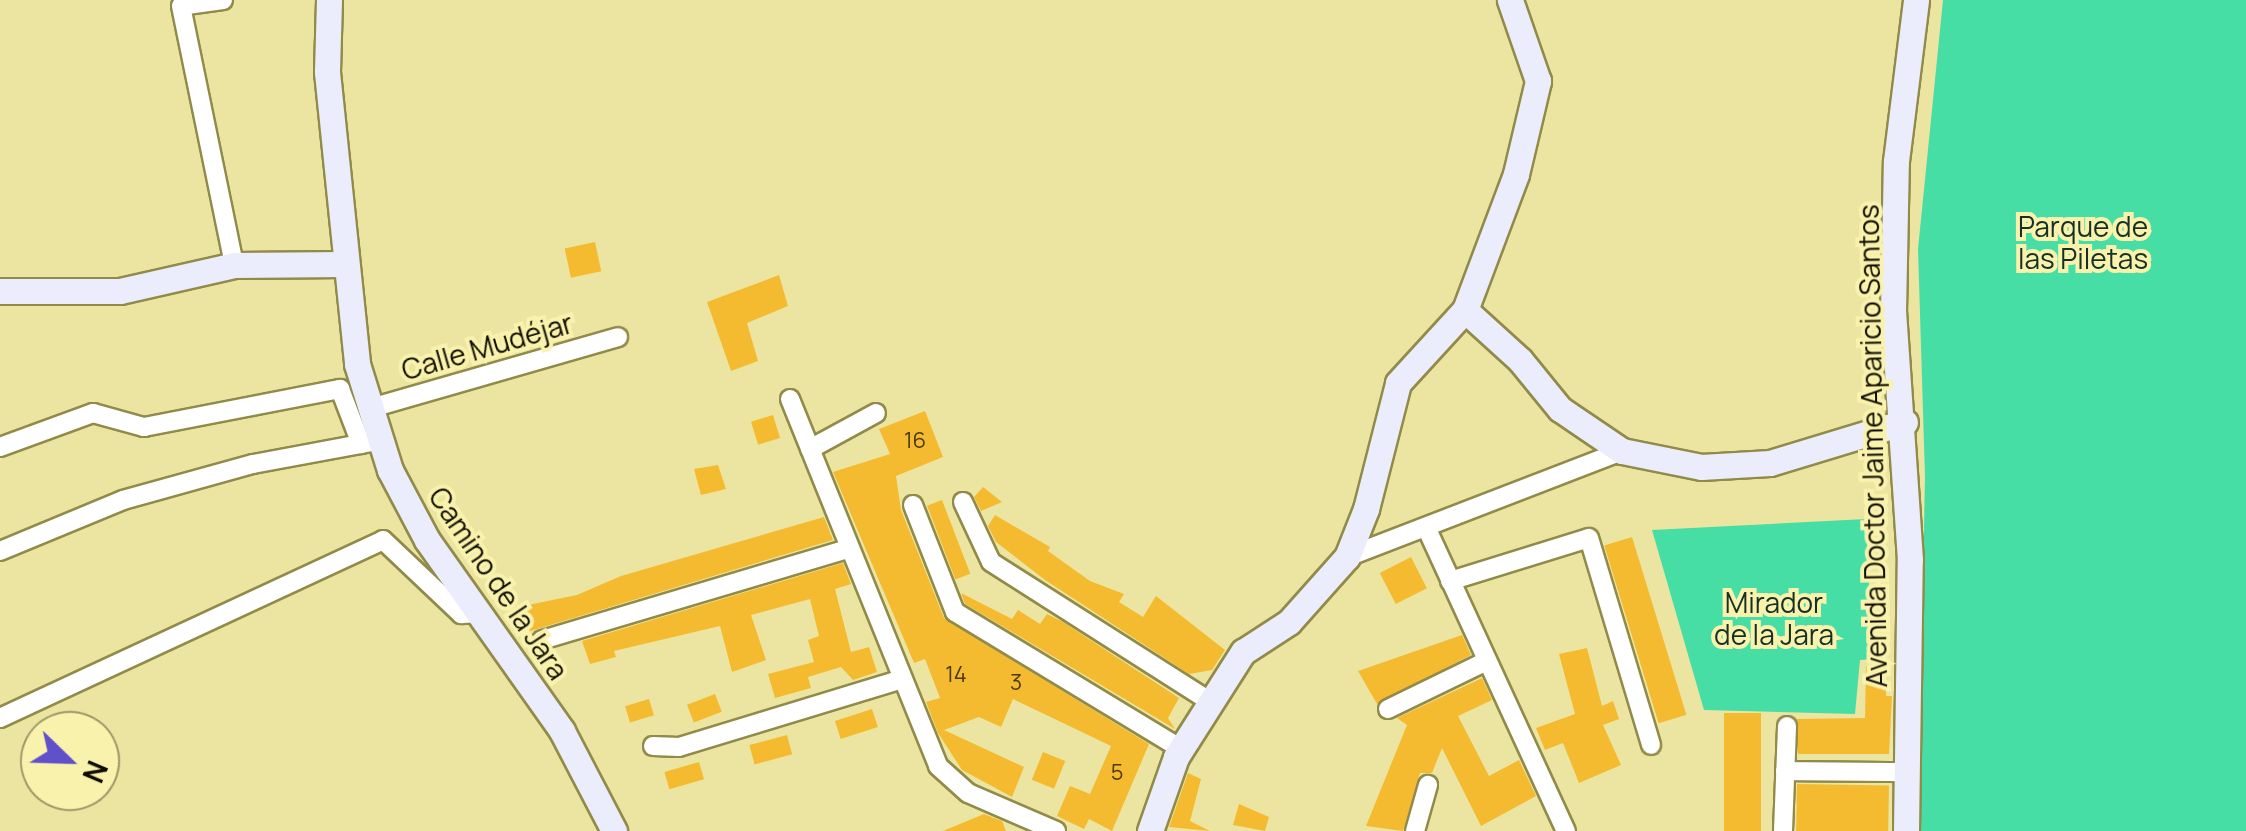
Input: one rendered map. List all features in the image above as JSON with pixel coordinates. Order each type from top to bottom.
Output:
[{"type":"street","points":[[223,0],[182,6],[234,265]]},
{"type":"street","name":"Camino de la Jara","points":[[329,0],[327,72],[345,264],[357,364],[370,408],[371,442],[427,540],[562,730],[614,831]]},
{"type":"street","points":[[1150,831],[1181,749],[1243,652],[1289,622],[1346,557],[1366,510],[1398,383],[1464,310],[1534,112],[1538,81],[1510,0]]},
{"type":"street","name":"Avenida Doctor Jaime Aparicio Santos","points":[[1906,831],[1905,422],[1893,312],[1896,160],[1916,0]]},
{"type":"street","points":[[0,291],[120,291],[234,265],[345,264]]},
{"type":"street","points":[[1464,310],[1520,360],[1560,410],[1622,452],[1701,467],[1770,464],[1905,422]]},
{"type":"street","name":"Calle Mudéjar","points":[[370,408],[618,337]]},
{"type":"street","points":[[0,447],[94,413],[144,428],[340,389],[371,442],[254,464],[123,500],[0,551]]},
{"type":"street","points":[[790,399],[938,766],[968,793],[1052,830]]},
{"type":"street","points":[[810,449],[876,413]]},
{"type":"street","points":[[1346,557],[1622,452]]},
{"type":"street","points":[[963,502],[991,562],[1209,701]]},
{"type":"street","points":[[913,504],[955,612],[1181,749]]},
{"type":"street","points":[[1426,527],[1566,831]]},
{"type":"street","points":[[1450,582],[1589,538],[1652,745]]},
{"type":"street","points":[[0,718],[383,540],[461,614],[482,613]]},
{"type":"street","points":[[542,640],[850,548]]},
{"type":"street","points":[[1388,708],[1488,661]]},
{"type":"street","points":[[653,746],[679,747],[903,680]]},
{"type":"street","points":[[1784,831],[1787,726]]},
{"type":"street","points":[[1786,770],[1906,772]]},
{"type":"street","points":[[1415,831],[1428,785]]},
{"type":"green space","name":"Parque de las Piletas","points":[[1943,0],[2246,0],[2246,831],[1918,831],[1925,477],[1918,249]]},
{"type":"green space","name":"Mirador de la Jara","points":[[1866,519],[1872,659],[1860,660],[1855,714],[1704,710],[1652,530]]},
{"type":"building","points":[[595,242],[601,271],[571,278],[565,248]]},
{"type":"building","points":[[779,275],[788,306],[747,323],[758,361],[731,371],[707,302]]},
{"type":"building","points":[[925,411],[943,457],[896,476],[901,510],[944,618],[1149,744],[1112,831],[1089,819],[1084,829],[1057,816],[1070,786],[1090,794],[1111,746],[1013,699],[1001,727],[979,717],[944,730],[1024,767],[1012,797],[962,770],[938,733],[926,702],[940,698],[925,659],[914,663],[833,472],[890,454],[879,429]]},
{"type":"building","points":[[773,415],[780,438],[758,445],[751,422]]},
{"type":"building","points":[[718,465],[726,489],[701,495],[694,469]]},
{"type":"building","points":[[983,487],[1002,502],[981,511],[974,497]]},
{"type":"building","points":[[942,500],[970,574],[955,579],[927,506]]},
{"type":"building","points":[[995,515],[1050,547],[1048,551],[1090,581],[1124,594],[1119,602],[1143,617],[1156,596],[1225,650],[1212,670],[1189,674],[1045,580],[996,542],[988,526]]},
{"type":"building","points":[[824,517],[833,540],[527,632],[518,607],[577,595],[621,576]]},
{"type":"building","points":[[1632,537],[1686,715],[1659,723],[1604,545]]},
{"type":"building","points":[[1411,557],[1427,588],[1396,604],[1380,573]]},
{"type":"building","points":[[843,563],[851,584],[835,589],[851,652],[869,647],[877,672],[853,680],[841,667],[808,677],[811,688],[775,698],[768,674],[814,662],[808,640],[819,636],[810,599],[751,615],[766,660],[732,672],[720,626],[614,651],[616,657],[590,664],[582,641]]},
{"type":"building","points":[[961,593],[1012,619],[1018,610],[1040,624],[1047,614],[1063,622],[1179,698],[1168,718],[1175,729],[965,604]]},
{"type":"building","points":[[1462,635],[1471,655],[1377,704],[1358,671]]},
{"type":"building","points":[[1587,648],[1602,706],[1613,701],[1619,719],[1603,725],[1621,765],[1579,783],[1563,743],[1545,750],[1536,728],[1575,714],[1559,654]]},
{"type":"building","points":[[1866,666],[1886,667],[1886,696],[1892,696],[1889,754],[1798,754],[1797,719],[1865,718]]},
{"type":"building","points":[[1482,678],[1492,700],[1458,716],[1489,776],[1519,760],[1536,796],[1481,826],[1442,748],[1432,773],[1420,773],[1403,831],[1366,826],[1407,725],[1397,718]]},
{"type":"building","points":[[715,694],[722,712],[694,722],[687,705]]},
{"type":"building","points":[[649,699],[654,715],[630,723],[625,706]]},
{"type":"building","points":[[872,709],[878,727],[841,739],[835,721]]},
{"type":"building","points":[[1724,713],[1761,713],[1761,831],[1724,831]]},
{"type":"building","points":[[787,735],[792,754],[755,764],[749,745]]},
{"type":"building","points":[[1043,752],[1065,761],[1054,789],[1032,780]]},
{"type":"building","points":[[699,762],[704,779],[669,789],[664,772]]},
{"type":"building","points":[[1188,773],[1201,779],[1190,821],[1210,831],[1169,827]]},
{"type":"building","points":[[1797,784],[1889,786],[1888,831],[1796,831]]},
{"type":"building","points":[[1239,804],[1269,817],[1265,831],[1233,825]]},
{"type":"building","points":[[984,814],[1002,821],[1006,831],[943,831]]}]
